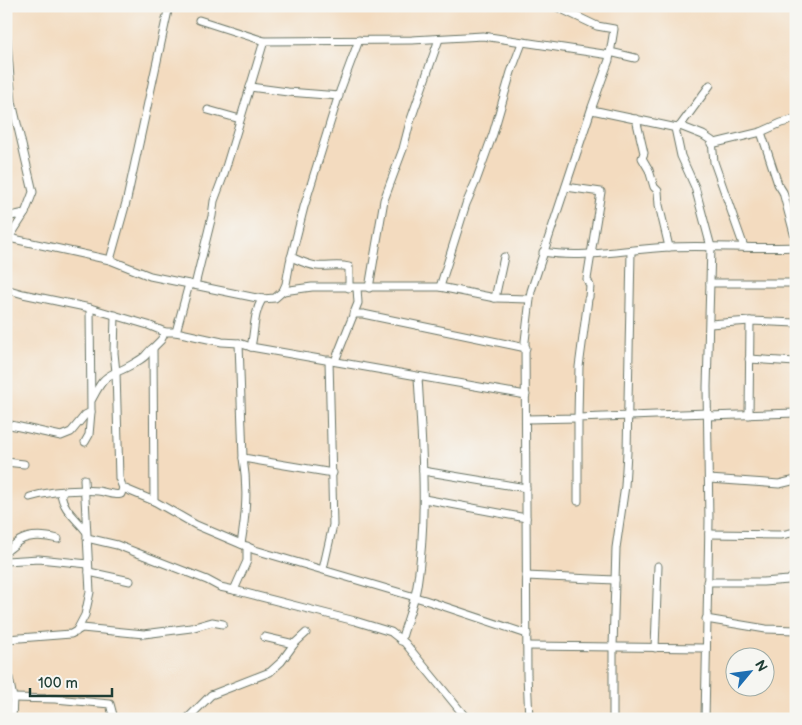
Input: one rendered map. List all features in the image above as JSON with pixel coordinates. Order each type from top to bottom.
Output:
[{"type":"street","points":[[110,260],[127,200],[169,6]]},
{"type":"street","points":[[529,719],[525,341],[529,298],[610,54],[614,29],[598,26],[555,6]]},
{"type":"street","points":[[199,20],[264,41],[438,39],[483,36],[635,58]]},
{"type":"street","points":[[6,30],[12,102],[33,192],[25,213],[8,240],[110,260],[150,276],[262,299],[275,298],[283,291],[286,284],[304,206],[359,40]]},
{"type":"street","points":[[369,288],[384,200],[403,150],[410,122],[438,39]]},
{"type":"street","points":[[176,332],[212,216],[214,201],[264,41]]},
{"type":"street","points":[[440,287],[466,204],[485,157],[511,72],[522,43]]},
{"type":"street","points":[[705,719],[709,534],[707,387],[712,247],[694,187],[680,156],[678,127],[710,85]]},
{"type":"street","points":[[250,87],[339,96]]},
{"type":"street","points":[[208,110],[240,119]]},
{"type":"street","points":[[592,110],[678,127],[703,135],[712,141],[711,144],[720,178],[744,247]]},
{"type":"street","points":[[711,144],[761,132],[796,119]]},
{"type":"street","points":[[636,120],[644,153],[642,158],[649,170],[654,187],[658,191],[659,205],[669,247]]},
{"type":"street","points":[[761,132],[782,192],[796,241]]},
{"type":"street","points":[[566,187],[601,192],[587,279],[590,286],[590,297],[588,299],[579,367],[578,501]]},
{"type":"street","points":[[6,217],[25,213]]},
{"type":"street","points":[[543,252],[562,254],[631,251],[669,247],[796,247]]},
{"type":"street","points":[[613,719],[616,548],[625,486],[631,251]]},
{"type":"street","points":[[291,257],[308,265],[342,265],[349,267],[349,288]]},
{"type":"street","points":[[495,298],[504,257]]},
{"type":"street","points":[[710,283],[796,283]]},
{"type":"street","points":[[283,291],[312,287],[440,287],[495,298],[529,298]]},
{"type":"street","points":[[323,569],[333,525],[332,361],[358,303],[357,288]]},
{"type":"street","points":[[6,289],[90,308],[165,332],[176,332],[222,342],[526,395]]},
{"type":"street","points":[[251,347],[255,313],[262,299]]},
{"type":"street","points":[[85,442],[89,435],[92,399],[89,368],[90,308]]},
{"type":"street","points":[[354,314],[363,314],[526,348]]},
{"type":"street","points":[[30,497],[52,491],[61,493],[98,491],[114,495],[121,494],[123,488],[119,478],[118,464],[114,353],[115,315]]},
{"type":"street","points":[[710,324],[750,321],[796,323]]},
{"type":"street","points":[[749,415],[750,321]]},
{"type":"street","points":[[92,399],[105,378],[140,360],[148,351],[154,348],[165,332]]},
{"type":"street","points":[[234,590],[247,561],[244,545],[246,477],[242,458],[239,344]]},
{"type":"street","points":[[154,348],[154,501]]},
{"type":"street","points":[[749,359],[796,362]]},
{"type":"street","points":[[402,641],[415,597],[420,559],[424,499],[418,377]]},
{"type":"street","points":[[6,424],[61,436],[71,432],[85,415],[91,412]]},
{"type":"street","points":[[526,418],[796,413]]},
{"type":"street","points":[[242,458],[333,473]]},
{"type":"street","points":[[6,462],[24,464]]},
{"type":"street","points":[[423,470],[526,488]]},
{"type":"street","points":[[76,632],[85,616],[90,592],[84,479]]},
{"type":"street","points":[[709,480],[779,484],[796,480]]},
{"type":"street","points":[[123,488],[154,501],[196,525],[244,545],[415,597],[527,634]]},
{"type":"street","points":[[61,493],[63,504],[87,534],[207,580],[214,586],[392,632],[402,641],[467,719]]},
{"type":"street","points":[[424,499],[526,518]]},
{"type":"street","points":[[709,534],[781,535],[796,532]]},
{"type":"street","points":[[6,551],[19,541],[34,537],[45,535],[58,539]]},
{"type":"street","points":[[6,560],[39,558],[88,564]]},
{"type":"street","points":[[654,648],[658,566]]},
{"type":"street","points":[[89,572],[130,581]]},
{"type":"street","points":[[707,582],[789,580],[796,574]]},
{"type":"street","points":[[526,576],[615,580]]},
{"type":"street","points":[[706,619],[766,629],[796,630]]},
{"type":"street","points":[[8,639],[71,634],[82,628],[144,634],[191,628],[212,622],[223,624]]},
{"type":"street","points":[[6,628],[8,639],[8,673],[13,698],[12,719]]},
{"type":"street","points":[[187,719],[212,695],[270,672],[306,633]]},
{"type":"street","points":[[264,637],[294,644]]},
{"type":"street","points":[[527,646],[706,648]]},
{"type":"street","points":[[13,698],[55,699],[110,704],[114,719]]}]
